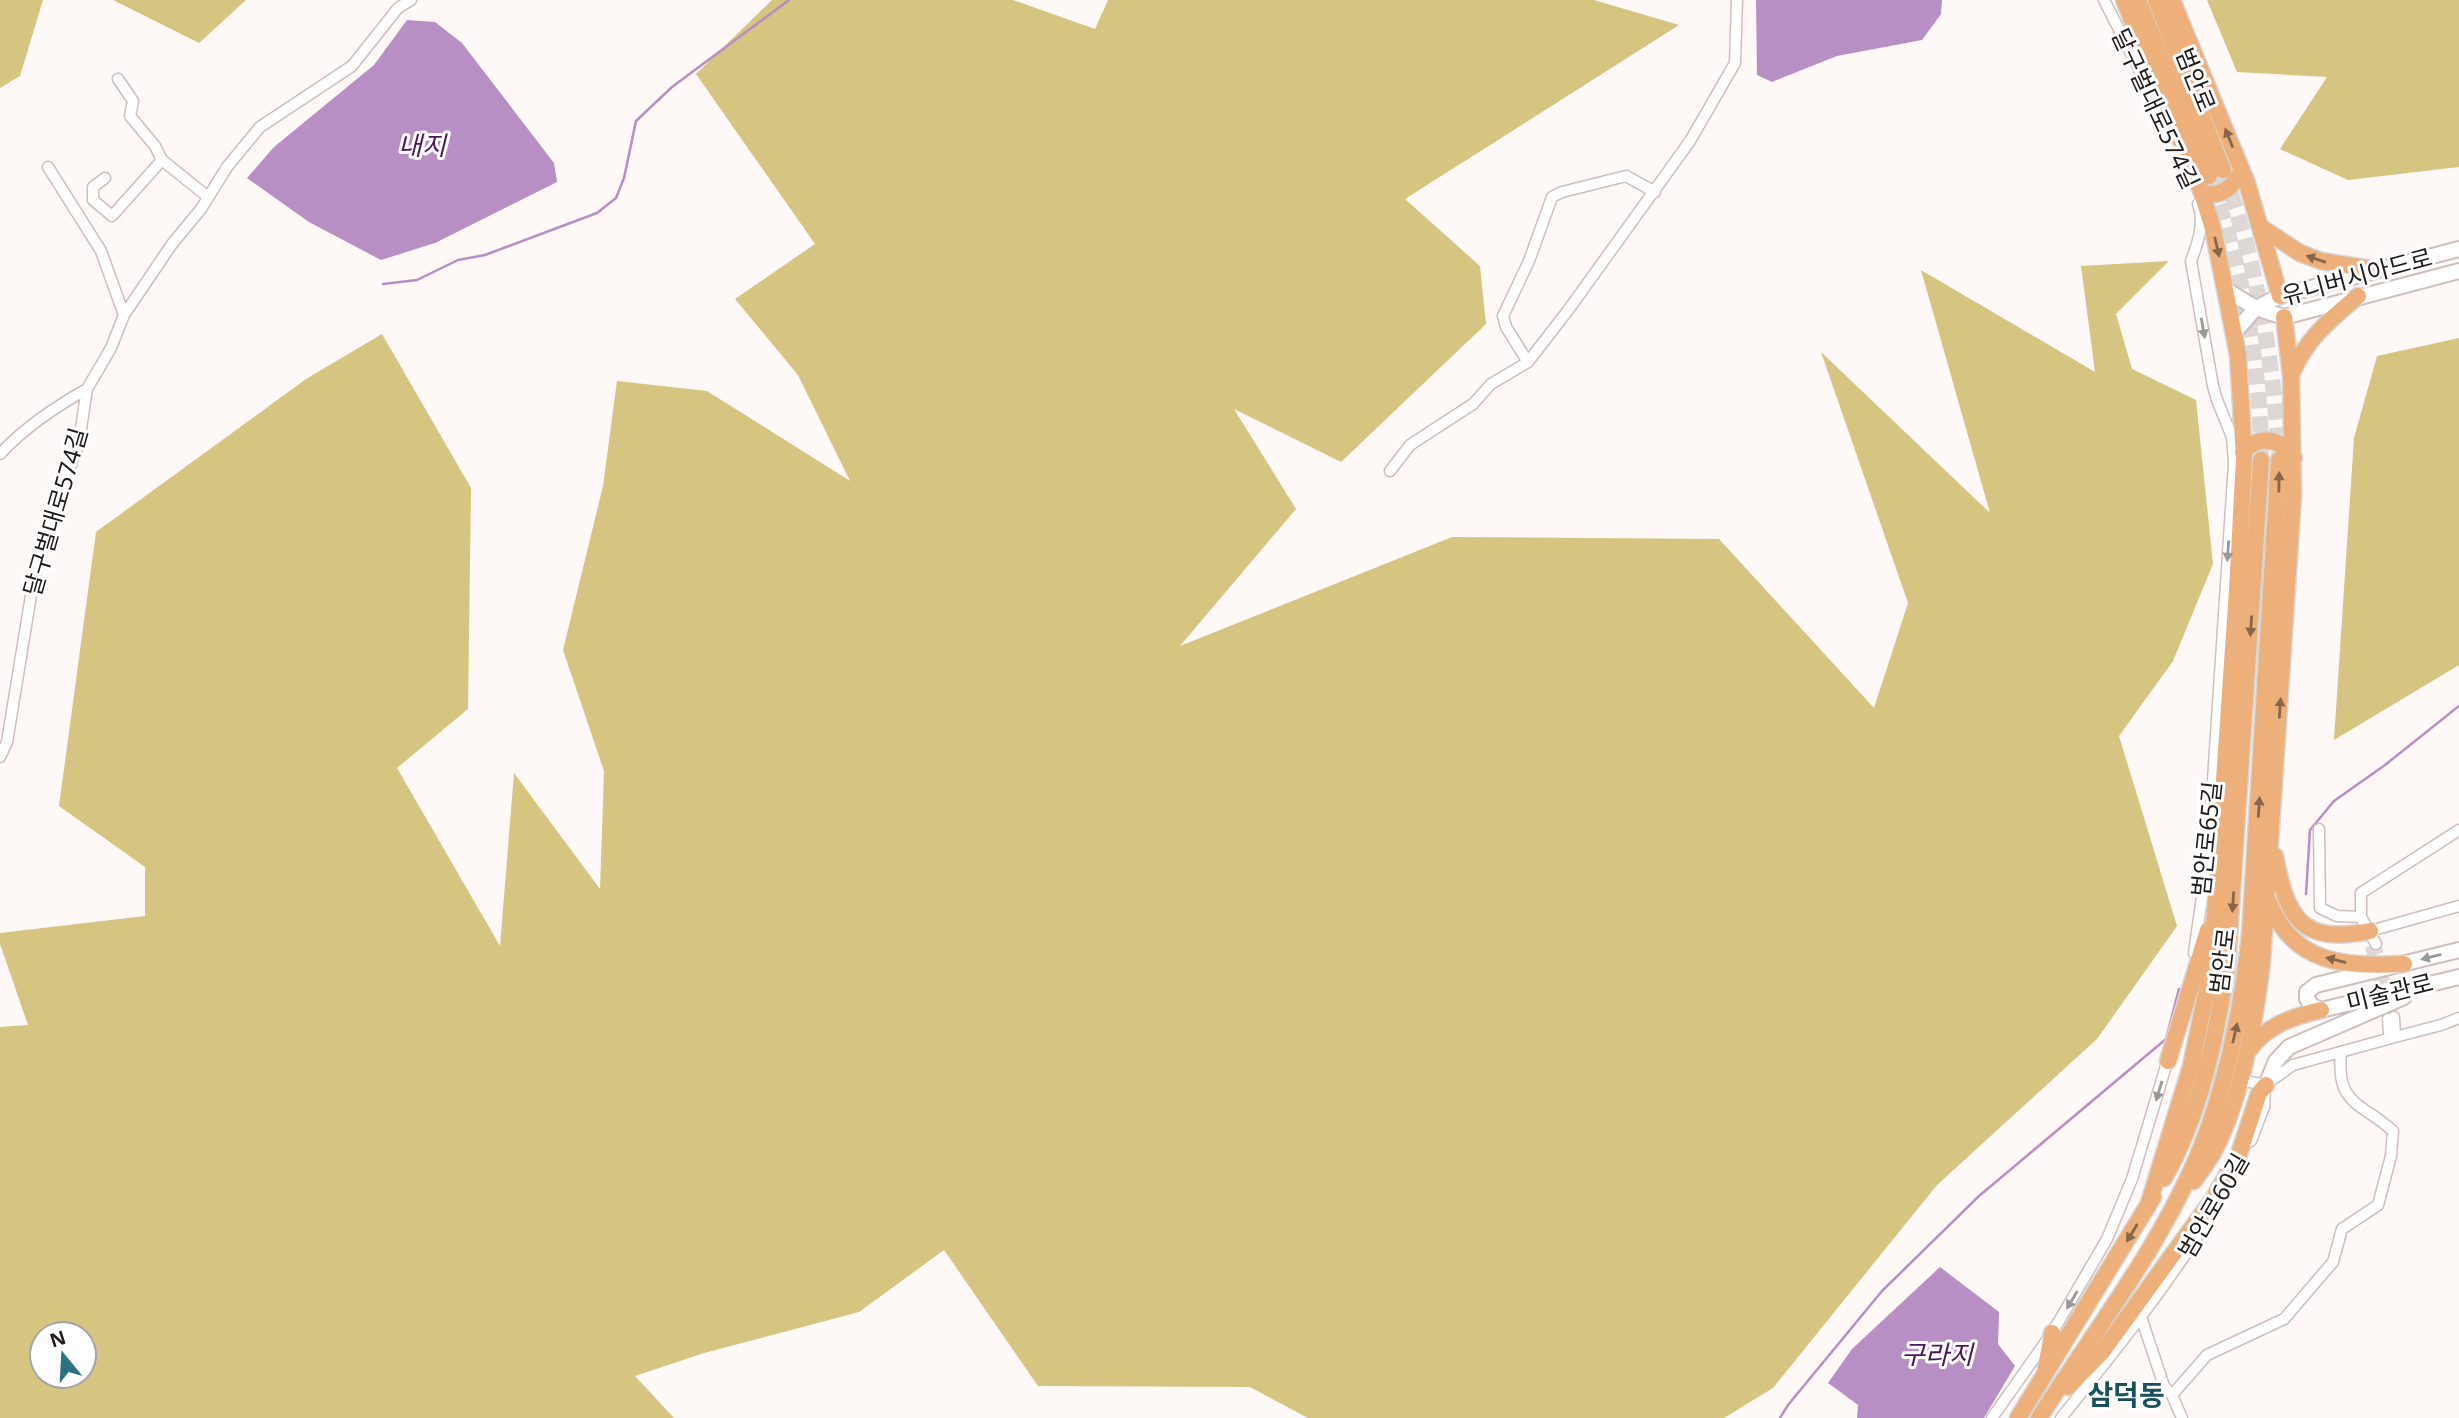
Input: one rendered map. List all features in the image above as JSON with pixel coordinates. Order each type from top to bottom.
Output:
[{"type":"highway","points":[[2124,0],[2202,193],[2213,229],[2235,332],[2241,381],[2244,452],[2244,493],[2210,978],[2188,1075],[2148,1206]]},
{"type":"highway","name":"범안로","points":[[2138,0],[2216,173],[2156,0]]},
{"type":"highway","points":[[2172,0],[2242,170],[2262,228],[2280,296]]},
{"type":"highway","points":[[2202,193],[2209,195],[2225,192],[2234,185],[2242,170]]},
{"type":"highway","points":[[2262,228],[2300,253],[2321,261],[2378,270]]},
{"type":"highway","points":[[2291,376],[2301,352],[2320,329],[2358,296]]},
{"type":"highway","points":[[2284,317],[2291,376],[2286,459]]},
{"type":"highway","points":[[2154,1241],[2215,1150],[2229,1115],[2259,986],[2292,521],[2286,447],[2273,440],[2256,441],[2244,452]]},
{"type":"highway","name":"범안로","points":[[2040,1416],[2154,1241],[2201,1148],[2224,1076],[2240,1010],[2250,934],[2279,486],[2286,459]]},
{"type":"highway","name":"범안로","points":[[2018,1418],[2171,1166],[2190,1119],[2212,1044],[2223,993],[2232,919],[2262,460]]},
{"type":"highway","points":[[2271,834],[2281,885],[2302,924],[2317,932],[2369,934]]},
{"type":"highway","points":[[2267,896],[2285,933],[2293,942],[2313,953],[2349,963],[2403,964]]},
{"type":"highway","points":[[2168,1061],[2217,901]]},
{"type":"highway","points":[[2245,1055],[2256,1040],[2276,1024],[2321,1010]]},
{"type":"highway","points":[[2040,1416],[2102,1352],[2213,1199],[2235,1164],[2259,1093],[2266,1085]]},
{"type":"highway","points":[[2045,1376],[2052,1333]]},
{"type":"main road","name":"유니버시아드로","points":[[2235,332],[2256,307],[2280,296],[2459,249]]},
{"type":"main road","name":"유니버시아드로","points":[[2227,290],[2256,307],[2284,317],[2459,271]]},
{"type":"main road","name":"미술관로","points":[[2453,978],[2321,1010],[2312,1006],[2307,999],[2307,992],[2313,987],[2459,950]]},
{"type":"main road","points":[[2266,1085],[2276,1060],[2289,1047],[2453,978]]},
{"type":"street","name":"달구벌대로574길","points":[[0,757],[7,742],[33,583],[43,543],[79,442],[86,389],[111,348],[124,315],[142,285],[208,197],[227,167],[260,127],[352,66],[398,8],[411,0]]},
{"type":"street","points":[[1390,471],[1410,445],[1473,404],[1491,384],[1528,362],[1656,192],[1690,141],[1735,63],[1737,0]]},
{"type":"street","name":"달구벌대로574길","points":[[2104,0],[2164,117],[2201,212],[2199,242],[2191,261]]},
{"type":"street","points":[[118,79],[133,101],[130,116],[155,146],[162,160],[208,197]]},
{"type":"street","points":[[105,178],[93,187],[93,200],[112,216],[162,160]]},
{"type":"street","points":[[48,167],[102,251],[124,315]]},
{"type":"street","points":[[1528,362],[1506,327],[1503,316],[1529,261],[1552,197],[1626,176],[1656,192]]},
{"type":"street","points":[[76,211],[93,200]]},
{"type":"street","name":"범안로65길","points":[[1992,1418],[2052,1333],[2107,1239],[2120,1210],[2168,1061],[2195,947],[2208,855],[2234,463],[2232,437],[2213,386],[2191,261]]},
{"type":"street","points":[[0,454],[51,409],[86,389]]},
{"type":"street","points":[[2319,829],[2320,908],[2369,934],[2459,906]]},
{"type":"street","points":[[2369,934],[2361,893],[2459,830]]},
{"type":"street","points":[[2391,1018],[2395,1037]]},
{"type":"street","points":[[2245,1081],[2266,1085],[2280,1072],[2293,1065],[2459,1018]]},
{"type":"street","points":[[2172,1395],[2207,1355],[2284,1320],[2333,1262],[2342,1229],[2378,1205],[2391,1156],[2393,1131],[2345,1093],[2339,1073],[2341,1052]]},
{"type":"street","points":[[2168,1061],[2184,1066]]},
{"type":"street","name":"범안로60길","points":[[2061,1418],[2185,1257],[2245,1158],[2264,1107],[2266,1085]]},
{"type":"street","points":[[2141,1317],[2164,1385],[2172,1395],[2182,1418]]},
{"type":"shaded area","points":[[0,0],[43,0],[20,76],[0,88]]},
{"type":"shaded area","points":[[113,0],[246,0],[199,43]]},
{"type":"shaded area","points":[[772,0],[1013,0],[1095,29],[1108,0],[1594,0],[1679,25],[1405,199],[1480,266],[1486,324],[1341,462],[1234,409],[1296,509],[1180,646],[1452,537],[1719,539],[1874,708],[1908,603],[1821,352],[1990,513],[1921,270],[2095,372],[2081,266],[2169,261],[2116,314],[2132,369],[2196,400],[2213,564],[2173,661],[2119,736],[2177,926],[2097,1039],[1937,1185],[1773,1388],[1724,1418],[1308,1418],[1250,1387],[1038,1386],[944,1250],[859,1312],[704,1353],[635,1376],[674,1418],[0,1418],[0,1027],[28,1025],[0,944],[0,933],[145,916],[145,867],[59,806],[96,532],[306,379],[382,334],[471,488],[468,709],[397,768],[500,946],[514,773],[600,889],[604,771],[563,650],[603,486],[617,381],[707,391],[850,481],[798,375],[735,299],[815,244],[696,74]]},
{"type":"shaded area","points":[[2207,0],[2459,0],[2459,167],[2348,180],[2280,149],[2327,77],[2237,72]]},
{"type":"shaded area","points":[[2459,338],[2459,665],[2334,740],[2354,438],[2377,356]]},
{"type":"water","points":[[1756,0],[1942,0],[1941,14],[1922,40],[1837,56],[1772,82],[1757,75]]},
{"type":"water","name":"내지","points":[[407,20],[435,22],[462,43],[554,163],[557,182],[435,243],[381,260],[309,222],[247,178],[274,147],[374,65]]},
{"type":"water","name":"구라지","points":[[1940,1267],[1999,1312],[1998,1344],[2015,1366],[1984,1418],[1857,1418],[1858,1405],[1828,1383],[1852,1349]]},
{"type":"waterway","points":[[383,284],[417,280],[458,260],[485,255],[597,213],[616,198],[624,178],[636,121],[672,87],[789,0]]},
{"type":"waterway","points":[[2306,894],[2310,830],[2334,801],[2385,765],[2459,706]]},
{"type":"waterway","points":[[1780,1418],[1882,1291],[1979,1196],[2166,1039],[2179,989]]},
{"type":"tunnel","points":[[2223,170],[2245,240],[2261,310],[2279,454]]},
{"type":"tunnel","points":[[2211,182],[2232,249],[2248,319],[2258,390],[2261,460]]},
{"type":"tunnel","points":[[2376,944],[2394,1017]]},
{"type":"tunnel","points":[[2370,946],[2388,1019]]},
{"type":"district","name":"삼덕동","points":[[2126,1395]]}]
